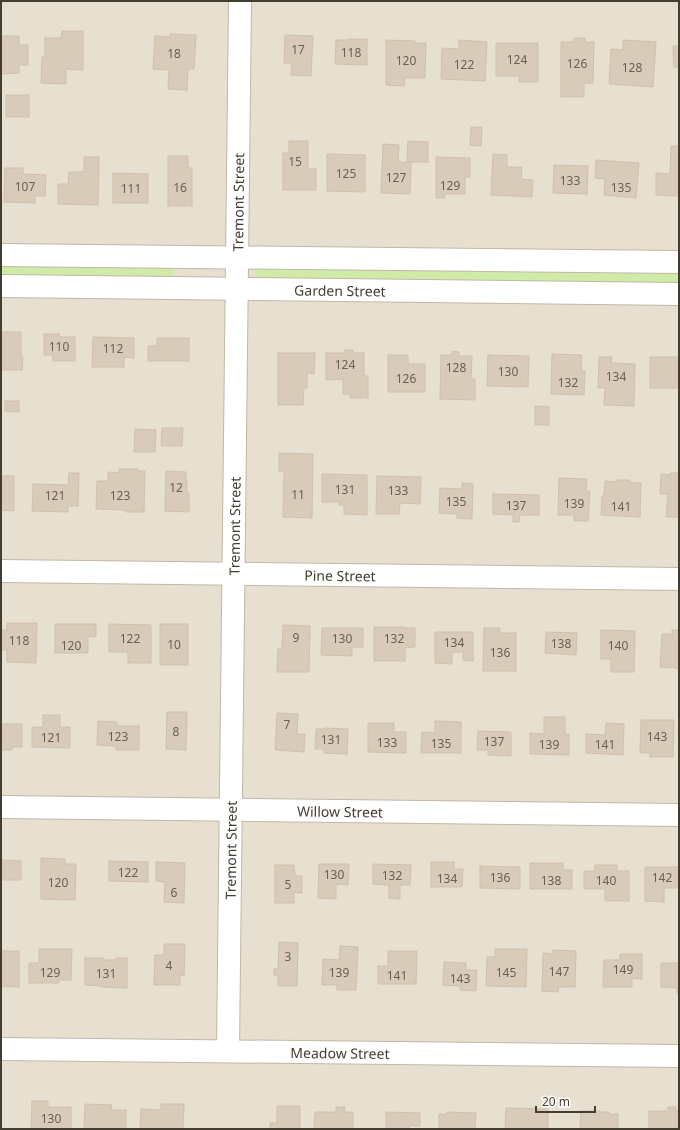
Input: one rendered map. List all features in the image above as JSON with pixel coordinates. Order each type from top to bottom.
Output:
[{"type":"street","name":"Tremont Street","points":[[228,1051],[240,1]]},
{"type":"street","points":[[1,255],[679,262]]},
{"type":"street","points":[[588,262],[589,292]]},
{"type":"street","name":"Garden Street","points":[[1,286],[679,294]]},
{"type":"street","name":"Pine Street","points":[[1,571],[679,579]]},
{"type":"street","name":"Willow Street","points":[[1,807],[679,815]]},
{"type":"street","name":"Meadow Street","points":[[1,1049],[679,1056]]},
{"type":"shaded area","points":[[1,1],[679,1],[679,1129],[1,1129]]},
{"type":"green space","points":[[1,259],[175,261],[173,285],[1,283]]},
{"type":"green space","points":[[257,261],[679,266],[679,291],[256,285]]},
{"type":"building","points":[[62,31],[83,31],[83,70],[66,69],[66,84],[41,83],[42,57],[45,57],[45,38],[61,38]]},
{"type":"building","points":[[170,34],[196,35],[194,69],[188,69],[187,90],[168,89],[169,70],[153,69],[155,36],[170,37]]},
{"type":"building","points":[[285,35],[313,36],[311,76],[291,75],[292,63],[284,63]]},
{"type":"building","points":[[1,36],[19,36],[19,45],[28,45],[28,65],[19,65],[19,73],[1,74]]},
{"type":"building","points":[[574,38],[585,38],[585,42],[594,42],[593,83],[584,83],[584,97],[561,97],[561,42],[574,42]]},
{"type":"building","points":[[367,39],[367,65],[335,64],[336,40]]},
{"type":"building","points":[[386,40],[426,43],[425,78],[405,78],[404,86],[386,85]]},
{"type":"building","points":[[459,40],[487,42],[485,81],[441,79],[442,48],[459,49]]},
{"type":"building","points":[[623,40],[656,42],[653,87],[609,84],[611,49],[623,50]]},
{"type":"building","points":[[496,43],[538,43],[538,82],[519,82],[519,76],[496,76]]},
{"type":"building","points":[[673,46],[679,46],[679,67],[674,67]]},
{"type":"building","points":[[6,95],[29,95],[29,117],[6,117]]},
{"type":"building","points":[[471,127],[482,127],[481,146],[470,145]]},
{"type":"building","points":[[289,141],[308,141],[308,169],[316,169],[316,190],[283,190],[283,153],[289,153]]},
{"type":"building","points":[[408,141],[428,142],[428,162],[407,162]]},
{"type":"building","points":[[383,144],[399,145],[398,162],[411,162],[410,194],[381,193]]},
{"type":"building","points":[[671,146],[679,146],[679,196],[656,195],[656,173],[670,174]]},
{"type":"building","points":[[327,154],[365,155],[365,192],[327,191]]},
{"type":"building","points":[[493,154],[507,155],[507,167],[522,167],[521,179],[533,180],[532,197],[491,195]]},
{"type":"building","points":[[168,156],[188,156],[188,168],[192,168],[192,206],[168,206]]},
{"type":"building","points":[[84,157],[99,157],[98,205],[58,204],[58,184],[68,184],[69,172],[84,172]]},
{"type":"building","points":[[436,157],[470,158],[470,177],[465,177],[465,194],[445,194],[445,198],[436,198]]},
{"type":"building","points":[[596,160],[639,163],[636,198],[604,195],[605,179],[595,178]]},
{"type":"building","points":[[554,165],[588,166],[587,194],[553,193]]},
{"type":"building","points":[[5,168],[23,168],[23,174],[46,175],[45,196],[35,196],[35,203],[4,202]]},
{"type":"building","points":[[113,173],[148,174],[148,203],[113,203]]},
{"type":"building","points":[[1,332],[21,332],[21,356],[23,357],[22,370],[1,370]]},
{"type":"building","points":[[44,334],[60,334],[59,337],[75,337],[75,361],[53,361],[52,355],[44,355]]},
{"type":"building","points":[[93,337],[134,338],[134,358],[124,357],[124,367],[92,367]]},
{"type":"building","points":[[157,338],[189,338],[189,361],[148,361],[148,346],[157,346]]},
{"type":"building","points":[[345,350],[353,350],[353,353],[364,353],[364,376],[368,376],[368,398],[350,398],[350,394],[343,394],[343,379],[326,380],[326,353],[345,353]]},
{"type":"building","points":[[452,351],[459,352],[459,356],[472,356],[471,379],[475,379],[475,400],[440,399],[441,355],[452,355]]},
{"type":"building","points":[[278,353],[315,353],[314,374],[307,373],[307,388],[304,388],[303,405],[278,405]]},
{"type":"building","points":[[552,354],[582,355],[581,371],[585,371],[584,395],[551,394]]},
{"type":"building","points":[[388,355],[408,355],[408,364],[425,364],[425,392],[388,392]]},
{"type":"building","points":[[488,355],[529,356],[528,387],[487,386]]},
{"type":"building","points":[[599,357],[612,357],[611,363],[635,364],[634,406],[604,405],[605,388],[598,388]]},
{"type":"building","points":[[650,357],[679,357],[679,388],[650,388]]},
{"type":"building","points":[[5,401],[19,401],[19,412],[5,411]]},
{"type":"building","points":[[535,406],[549,407],[549,425],[535,425]]},
{"type":"building","points":[[162,428],[183,428],[182,446],[161,446]]},
{"type":"building","points":[[135,429],[156,430],[155,452],[134,452]]},
{"type":"building","points":[[279,453],[313,454],[312,518],[283,517],[284,471],[279,471]]},
{"type":"building","points":[[119,469],[138,469],[138,471],[145,471],[144,512],[96,509],[97,481],[108,481],[108,472],[119,473]]},
{"type":"building","points":[[166,471],[186,472],[187,494],[189,493],[189,512],[165,511]]},
{"type":"building","points":[[69,473],[79,473],[78,506],[68,506],[68,512],[32,511],[33,484],[68,485]]},
{"type":"building","points":[[671,473],[679,473],[679,517],[666,517],[668,494],[660,494],[661,474],[671,475]]},
{"type":"building","points":[[322,474],[367,475],[367,515],[344,514],[344,505],[339,505],[339,502],[322,502]]},
{"type":"building","points":[[1,476],[14,476],[14,511],[1,510]]},
{"type":"building","points":[[377,476],[421,477],[420,504],[400,503],[399,514],[376,514]]},
{"type":"building","points":[[559,478],[587,479],[586,491],[590,491],[588,521],[574,521],[574,515],[558,515]]},
{"type":"building","points":[[617,480],[630,480],[630,482],[641,483],[640,517],[601,515],[602,496],[604,496],[605,481],[617,482]]},
{"type":"building","points":[[462,483],[473,484],[472,519],[457,518],[457,514],[439,513],[440,488],[462,489]]},
{"type":"building","points":[[493,494],[539,495],[539,515],[520,515],[519,522],[513,522],[513,515],[493,514]]},
{"type":"building","points":[[7,623],[37,623],[36,663],[7,662],[7,650],[1,650],[1,630],[7,630]]},
{"type":"building","points":[[55,624],[96,624],[96,637],[88,636],[88,653],[55,653]]},
{"type":"building","points":[[109,624],[151,625],[151,663],[128,663],[128,652],[109,652]]},
{"type":"building","points":[[160,624],[188,624],[188,665],[160,665]]},
{"type":"building","points":[[283,625],[310,626],[309,672],[277,672],[278,649],[282,649]]},
{"type":"building","points":[[374,627],[415,628],[415,647],[405,648],[405,661],[374,661]]},
{"type":"building","points":[[322,628],[363,628],[363,647],[352,647],[352,656],[321,655]]},
{"type":"building","points":[[484,628],[500,628],[500,633],[516,633],[516,671],[483,671]]},
{"type":"building","points":[[601,630],[635,631],[634,672],[611,672],[611,659],[601,659]]},
{"type":"building","points":[[672,630],[679,630],[679,671],[678,668],[660,667],[662,634],[672,634]]},
{"type":"building","points":[[435,632],[473,632],[473,661],[463,660],[463,652],[452,652],[452,664],[435,663]]},
{"type":"building","points":[[546,632],[577,633],[576,655],[545,653]]},
{"type":"building","points":[[167,712],[187,712],[186,750],[166,749]]},
{"type":"building","points":[[277,713],[298,714],[297,734],[305,734],[304,752],[275,750]]},
{"type":"building","points":[[43,715],[60,715],[60,727],[70,727],[70,748],[32,747],[32,727],[43,727]]},
{"type":"building","points":[[544,717],[565,717],[565,734],[569,734],[569,755],[530,754],[530,733],[544,734]]},
{"type":"building","points":[[641,720],[674,720],[673,757],[650,757],[650,753],[640,753]]},
{"type":"building","points":[[98,721],[117,722],[117,726],[139,726],[139,750],[116,750],[116,746],[97,745]]},
{"type":"building","points":[[435,721],[461,722],[461,753],[421,753],[422,732],[435,733]]},
{"type":"building","points":[[368,723],[394,723],[394,732],[406,732],[406,753],[368,752]]},
{"type":"building","points":[[606,723],[624,724],[623,755],[586,753],[586,734],[605,735]]},
{"type":"building","points":[[1,724],[22,724],[22,747],[12,747],[12,750],[1,750]]},
{"type":"building","points":[[316,729],[348,729],[347,754],[324,753],[324,749],[315,749]]},
{"type":"building","points":[[478,731],[511,732],[511,756],[488,755],[488,750],[477,750]]},
{"type":"building","points":[[41,858],[65,859],[65,864],[76,864],[75,900],[41,899]]},
{"type":"building","points":[[1,860],[21,861],[21,880],[1,880]]},
{"type":"building","points":[[109,861],[148,862],[148,882],[109,881]]},
{"type":"building","points":[[156,862],[185,863],[184,903],[164,902],[165,882],[156,881]]},
{"type":"building","points":[[431,862],[454,862],[454,869],[463,869],[462,887],[431,887]]},
{"type":"building","points":[[530,863],[563,863],[563,870],[572,870],[572,889],[530,889]]},
{"type":"building","points":[[319,864],[349,864],[348,885],[336,884],[336,899],[318,898]]},
{"type":"building","points":[[373,864],[411,865],[410,885],[400,885],[400,899],[389,898],[389,885],[373,884]]},
{"type":"building","points":[[275,865],[294,865],[295,876],[302,876],[302,893],[294,893],[294,903],[275,903]]},
{"type":"building","points":[[595,865],[617,865],[617,871],[629,871],[629,901],[605,901],[605,889],[584,889],[584,871],[595,871]]},
{"type":"building","points":[[480,866],[520,867],[520,889],[480,888]]},
{"type":"building","points":[[645,867],[679,867],[679,888],[664,888],[664,902],[645,901]]},
{"type":"building","points":[[279,942],[298,943],[297,986],[278,986],[278,976],[274,975],[274,969],[278,969]]},
{"type":"building","points":[[164,944],[185,944],[184,976],[180,975],[180,985],[154,985],[155,955],[164,955]]},
{"type":"building","points":[[340,946],[358,947],[356,990],[337,990],[337,985],[322,985],[323,959],[339,960]]},
{"type":"building","points":[[39,949],[72,949],[71,980],[59,980],[59,983],[29,983],[29,963],[39,963]]},
{"type":"building","points":[[495,949],[527,949],[526,987],[486,986],[487,957],[495,957]]},
{"type":"building","points":[[553,950],[576,951],[575,987],[559,987],[558,992],[542,991],[543,953],[553,954]]},
{"type":"building","points":[[1,951],[19,951],[19,987],[1,986]]},
{"type":"building","points":[[388,951],[417,951],[416,984],[378,984],[378,966],[388,966]]},
{"type":"building","points":[[620,954],[642,954],[642,979],[632,978],[632,987],[603,987],[604,960],[620,960]]},
{"type":"building","points":[[85,958],[104,958],[104,960],[116,960],[116,958],[127,958],[127,988],[85,985]]},
{"type":"building","points":[[444,962],[466,963],[466,970],[477,970],[476,991],[460,990],[460,986],[443,985]]},
{"type":"building","points":[[661,963],[679,963],[679,993],[677,993],[677,988],[661,987]]},
{"type":"building","points":[[32,1101],[48,1101],[48,1107],[71,1107],[71,1129],[31,1129]]},
{"type":"building","points":[[85,1104],[112,1105],[111,1110],[126,1110],[126,1129],[84,1129]]},
{"type":"building","points":[[161,1104],[184,1104],[183,1129],[140,1129],[141,1109],[161,1110]]},
{"type":"building","points":[[277,1106],[300,1106],[300,1129],[270,1129],[270,1123],[277,1123]]},
{"type":"building","points":[[336,1107],[345,1107],[344,1112],[353,1112],[353,1129],[314,1129],[315,1112],[336,1112]]},
{"type":"building","points":[[668,1107],[676,1107],[676,1111],[679,1111],[679,1129],[649,1129],[649,1111],[668,1111]]},
{"type":"building","points":[[506,1108],[548,1109],[548,1129],[505,1129]]},
{"type":"building","points":[[581,1111],[600,1111],[609,1112],[609,1114],[618,1114],[618,1129],[580,1129]]},
{"type":"building","points":[[386,1112],[420,1113],[420,1126],[409,1126],[409,1129],[386,1129]]},
{"type":"building","points":[[447,1112],[476,1113],[475,1129],[439,1129],[439,1114],[447,1114]]}]
